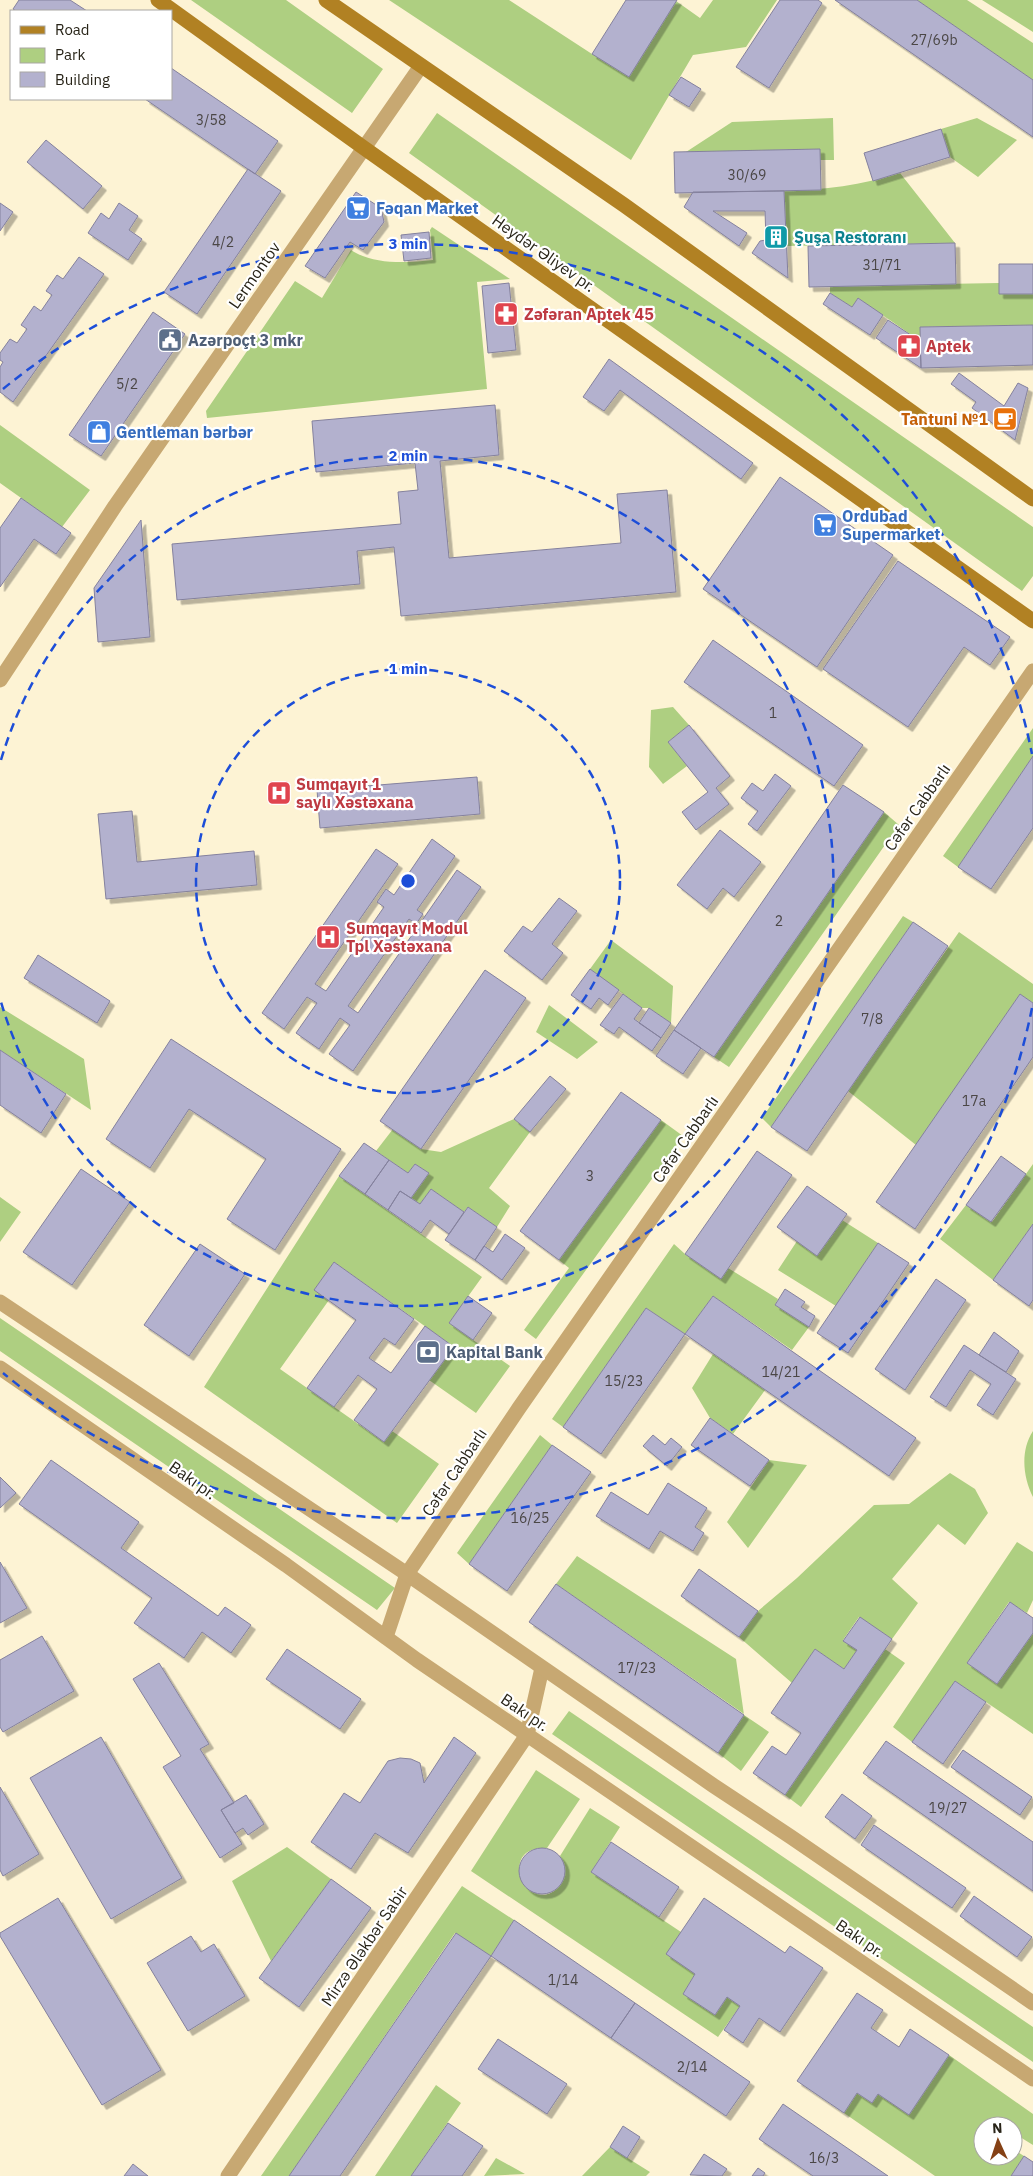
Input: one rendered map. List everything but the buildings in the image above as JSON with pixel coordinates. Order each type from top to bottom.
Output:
[{"type":"main road","name":"Heydər Əliyev pr.","points":[[158,0],[172,10]]},
{"type":"main road","points":[[326,0],[624,205],[1033,499]]},
{"type":"main road","name":"Heydər Əliyev pr.","points":[[172,10],[1033,621]]},
{"type":"street","name":"Lermontov","points":[[0,680],[114,506],[421,66]]},
{"type":"street","name":"Cəfər Cabbarlı","points":[[386,1637],[407,1574],[519,1408],[1033,671]]},
{"type":"street","points":[[0,1302],[407,1574],[1033,2003]]},
{"type":"street","name":"Bakı pr.","points":[[0,1368],[286,1565],[386,1637],[1033,2079]]},
{"type":"street","points":[[527,1734],[542,1668]]},
{"type":"street","name":"Mirzə Ələkbər Sabir","points":[[228,2176],[527,1734]]},
{"type":"green space","points":[[191,0],[286,0],[383,69],[352,113]]},
{"type":"green space","points":[[389,0],[509,0],[592,54],[676,1],[700,18],[713,0],[777,0],[746,47],[693,55],[631,160]]},
{"type":"green space","points":[[917,0],[967,0],[1033,43],[1033,80]]},
{"type":"green space","points":[[982,0],[1033,0],[1033,32]]},
{"type":"green space","points":[[437,113],[1033,527],[1033,576],[1022,591],[409,153]]},
{"type":"green space","points":[[833,118],[834,160],[820,160],[819,149],[686,152],[732,122]]},
{"type":"green space","points":[[977,118],[1017,140],[978,177],[950,157],[941,129]]},
{"type":"green space","points":[[900,173],[955,243],[787,246],[784,191],[843,186]]},
{"type":"green space","points":[[432,227],[510,279],[477,282],[487,389],[207,418],[206,411],[295,281],[322,298],[351,250],[380,261],[412,262],[433,260],[430,230]]},
{"type":"green space","points":[[999,283],[999,294],[1033,294],[1033,325],[921,327],[920,341],[858,298],[852,307],[830,293],[830,286]]},
{"type":"green space","points":[[0,425],[90,490],[62,527],[0,483]]},
{"type":"green space","points":[[673,707],[689,725],[668,742],[687,766],[663,784],[649,767],[651,710]]},
{"type":"green space","points":[[1033,728],[1033,756],[958,867],[943,856]]},
{"type":"green space","points":[[884,812],[899,825],[729,1067],[714,1057]]},
{"type":"green space","points":[[903,916],[913,922],[771,1127],[762,1118]]},
{"type":"green space","points":[[959,932],[1033,984],[1033,1003],[1020,994],[916,1145],[848,1091]]},
{"type":"green space","points":[[611,940],[673,986],[671,1023],[649,1008],[642,1008],[590,969]]},
{"type":"green space","points":[[549,1005],[598,1042],[577,1059],[536,1032]]},
{"type":"green space","points":[[0,1007],[84,1059],[91,1110],[0,1050]]},
{"type":"green space","points":[[514,1119],[530,1132],[489,1188],[510,1206],[497,1227],[468,1207],[464,1212],[431,1189],[420,1204],[411,1198],[429,1173],[415,1164],[408,1173],[376,1151],[393,1129],[421,1149],[441,1152]]},
{"type":"green space","points":[[661,1120],[683,1136],[536,1339],[524,1330],[569,1268],[559,1260]]},
{"type":"green space","points":[[1033,1164],[1033,1224],[993,1280],[940,1239],[966,1205],[992,1222]]},
{"type":"green space","points":[[339,1176],[482,1277],[449,1323],[510,1366],[476,1413],[429,1380],[453,1346],[334,1262],[315,1289],[329,1300],[280,1369],[384,1442],[392,1431],[439,1464],[397,1523],[204,1387]]},
{"type":"green space","points":[[0,1197],[21,1212],[0,1242]]},
{"type":"green space","points":[[842,1220],[878,1243],[836,1306],[778,1270],[797,1241]]},
{"type":"green space","points":[[674,1244],[685,1254],[720,1278],[728,1268],[778,1299],[775,1305],[809,1327],[792,1350],[713,1296],[685,1334],[646,1308],[563,1427],[552,1419]]},
{"type":"green space","points":[[0,1318],[395,1588],[377,1610],[0,1351]]},
{"type":"green space","points":[[713,1354],[765,1390],[733,1434],[710,1418],[692,1388]]},
{"type":"green space","points":[[1033,1431],[1033,1497],[1027,1481],[1024,1464],[1026,1447]]},
{"type":"green space","points":[[540,1435],[552,1445],[469,1564],[457,1553]]},
{"type":"green space","points":[[769,1460],[807,1465],[748,1548],[727,1522]]},
{"type":"green space","points":[[950,1473],[975,1489],[988,1513],[965,1545],[938,1524],[892,1579],[918,1603],[892,1639],[859,1617],[843,1640],[857,1650],[844,1669],[815,1649],[792,1683],[739,1637],[758,1611],[797,1578],[874,1505],[909,1504]]},
{"type":"green space","points":[[1017,1542],[1033,1552],[1033,1600],[1027,1613],[1009,1602],[967,1663],[997,1684],[1033,1633],[1033,1734],[955,1681],[912,1742],[893,1727]]},
{"type":"green space","points":[[577,1556],[736,1659],[744,1714],[556,1584]]},
{"type":"green space","points":[[885,1649],[905,1663],[801,1807],[785,1795]]},
{"type":"green space","points":[[569,1711],[1033,2027],[1033,2062],[552,1734]]},
{"type":"green space","points":[[744,1714],[769,1732],[741,1771],[718,1753]]},
{"type":"green space","points":[[536,1770],[580,1799],[547,1848],[531,1850],[522,1858],[520,1868],[522,1879],[529,1889],[538,1894],[549,1894],[560,1885],[564,1878],[564,1870],[560,1856],[590,1808],[620,1827],[591,1872],[681,1932],[695,1974],[683,1994],[715,2015],[727,1997],[740,2006],[718,2037],[471,1871]]},
{"type":"green space","points":[[287,1847],[331,1879],[271,1961],[232,1881]]},
{"type":"green space","points":[[462,1886],[514,1920],[491,1956],[455,1933],[289,2176],[261,2176]]},
{"type":"green space","points":[[949,2055],[1033,2114],[1033,2145],[1023,2139],[1023,2116],[973,2116],[973,2166],[1018,2166],[1011,2176],[935,2176],[844,2113],[857,2093],[872,2103],[878,2094],[909,2114]]},
{"type":"green space","points":[[436,2085],[461,2103],[411,2176],[375,2176]]},
{"type":"green space","points":[[610,2147],[650,2172],[646,2176],[582,2176]]},
{"type":"green space","points":[[496,2158],[525,2174],[484,2176]]},
{"type":"place","name":"Fəqan Market","points":[[358,208]]},
{"type":"place","name":"Şuşa Restoranı","points":[[776,237]]},
{"type":"place","name":"Zəfəran Aptek 45","points":[[506,314]]},
{"type":"place","name":"Azərpoçt 3 mkr","points":[[170,340]]},
{"type":"place","name":"Aptek","points":[[909,346]]},
{"type":"place","name":"Tantuni №1","points":[[1005,419]]},
{"type":"place","name":"Gentleman bәrbәr","points":[[99,432]]},
{"type":"place","name":"Ordubad Supermarket","points":[[825,525]]},
{"type":"place","name":"Sumqayıt 1 saylı Xəstəxana","points":[[279,793]]},
{"type":"place","name":"Sumqayıt Modul Tpl Xəstəxana","points":[[328,937]]},
{"type":"place","name":"Kapital Bank","points":[[428,1352]]}]
